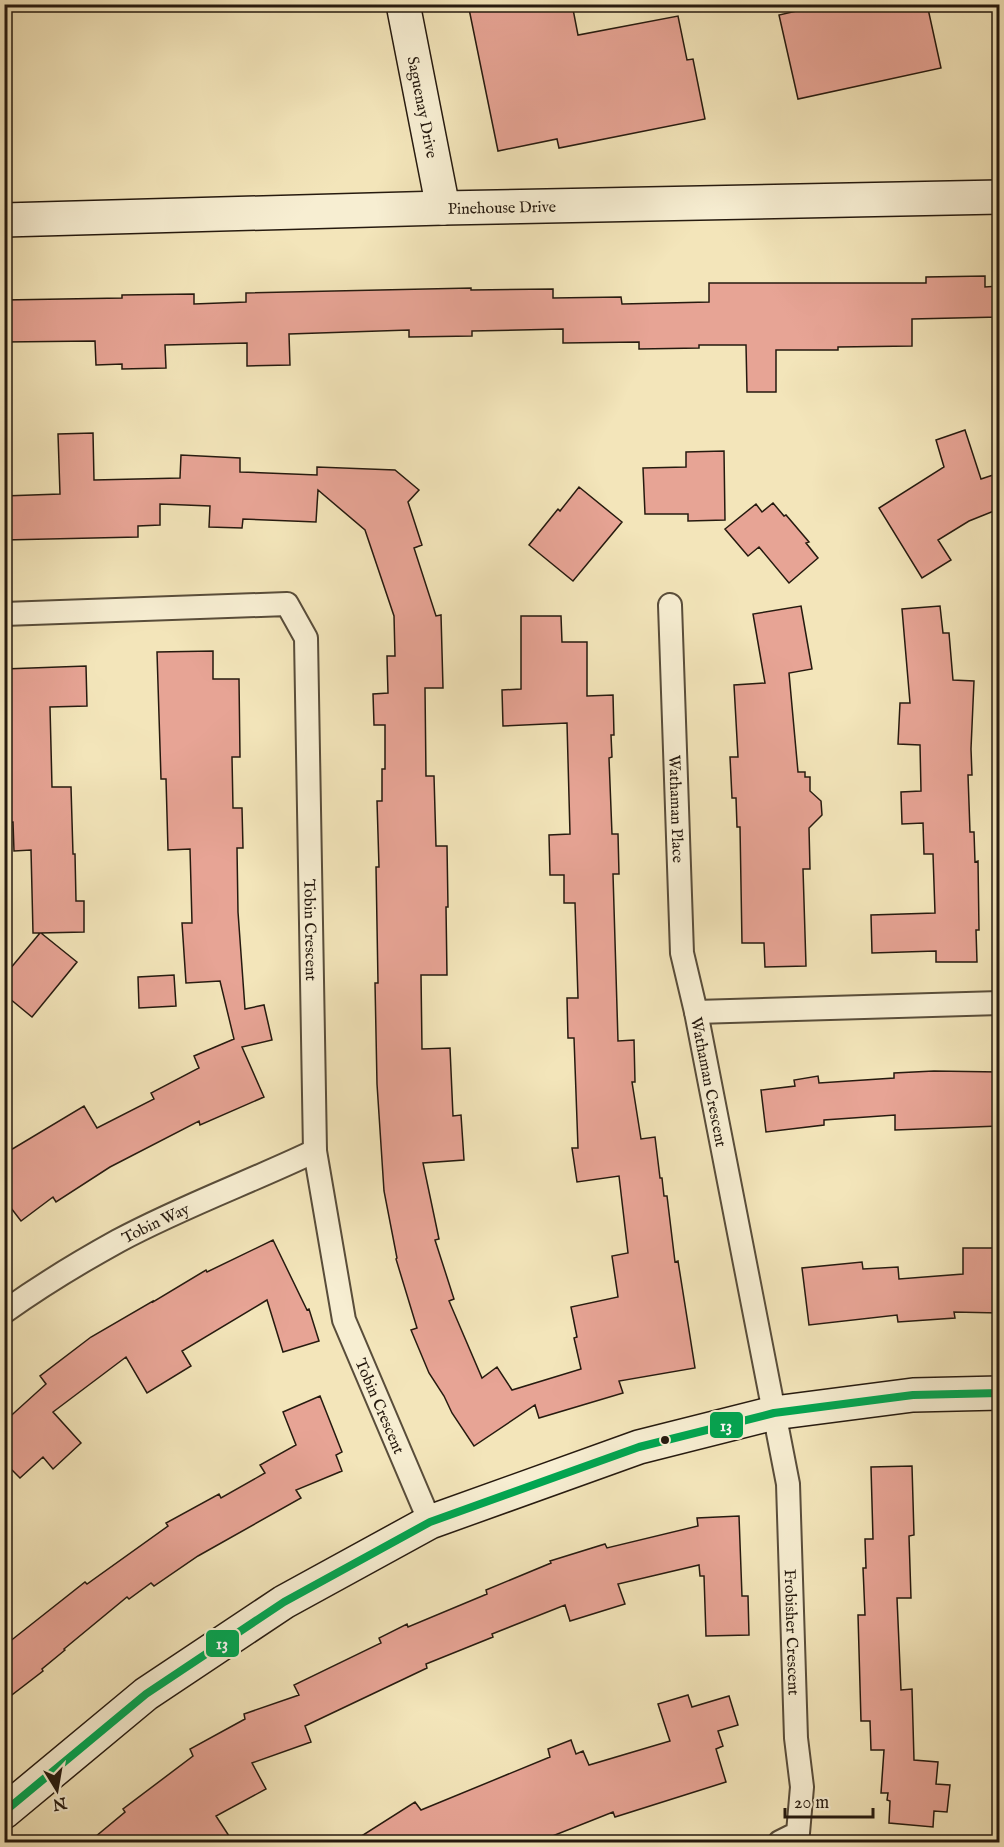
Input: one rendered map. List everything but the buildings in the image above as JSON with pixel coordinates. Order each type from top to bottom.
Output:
[{"type":"street","name":"Saguenay Drive","points":[[404,4],[443,208]]},
{"type":"street","name":"Pinehouse Drive","points":[[4,220],[443,208],[999,197]]},
{"type":"street","name":"Tobin Crescent","points":[[4,614],[287,604],[306,638],[315,1151],[344,1320],[430,1522]]},
{"type":"street","name":"Wathaman Place","points":[[670,605],[682,952],[696,1012]]},
{"type":"street","name":"Wathaman Crescent","points":[[774,1413],[696,1012],[999,1003]]},
{"type":"street","name":"Tobin Way","points":[[4,1312],[118,1241],[315,1151]]},
{"type":"street","points":[[4,1812],[146,1694],[284,1602],[430,1522],[639,1447],[774,1413],[913,1395],[999,1393]]},
{"type":"street","name":"Frobisher Crescent","points":[[774,1413],[788,1484],[796,1738],[802,1787],[798,1833],[780,1842]]},
{"type":"transit line","name":"13","points":[[4,1812],[146,1694],[284,1602],[430,1522],[639,1447],[774,1413],[913,1395],[1000,1393]]}]
